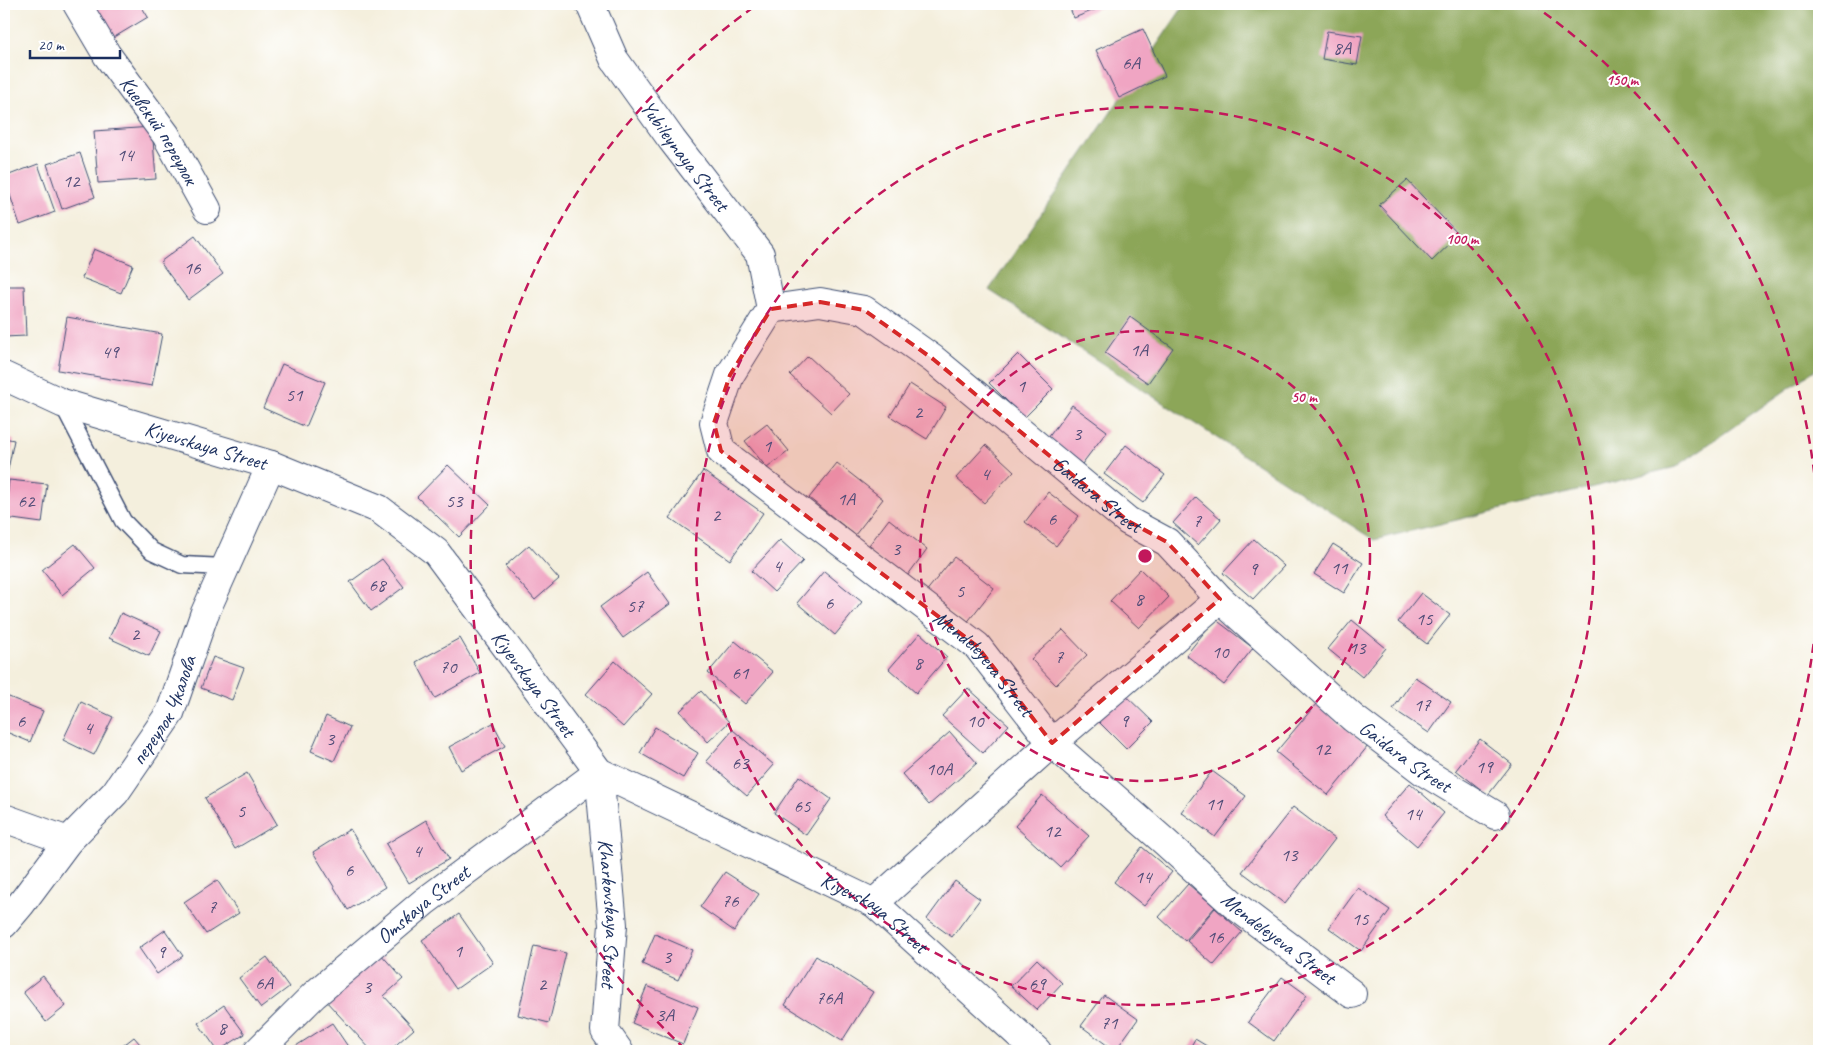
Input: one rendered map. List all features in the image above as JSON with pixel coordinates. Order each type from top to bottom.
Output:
[{"type":"street","name":"Киевский переулок","points":[[77,4],[107,55],[166,135],[207,209]]},
{"type":"street","name":"Yubileynaya Street","points":[[590,4],[614,59],[672,140],[760,254],[771,309]]},
{"type":"street","name":"Gaidara Street","points":[[771,309],[820,302],[864,310],[932,359],[1128,521],[1168,542],[1220,599],[1353,718],[1424,772],[1494,815]]},
{"type":"street","name":"Mendeleyeva Street","points":[[771,309],[730,375],[714,423],[721,452],[977,646],[1052,743],[1233,904],[1352,994]]},
{"type":"street","name":"Kiyevskaya Street","points":[[4,376],[62,402],[271,465],[379,509],[436,552],[599,772],[874,903],[1036,1051]]},
{"type":"street","name":"переулок Чкалова","points":[[4,924],[68,842],[115,793],[170,713],[204,615],[271,465]]},
{"type":"street","points":[[874,903],[1052,743],[1220,599]]},
{"type":"street","name":"Kharkovskaya Street","points":[[599,772],[613,925],[607,1045]]},
{"type":"street","name":"Omskaya Street","points":[[258,1051],[314,995],[424,902],[599,772]]},
{"type":"street","points":[[4,818],[68,842]]},
{"type":"lane","points":[[62,402],[123,520],[152,551],[182,565],[225,567]]},
{"type":"highlighted area","points":[[820,302],[864,310],[933,359],[1128,521],[1167,542],[1220,599],[1052,743],[977,646],[721,451],[714,423],[730,375],[771,309]]},
{"type":"green space","points":[[1185,4],[1819,4],[1819,367],[1676,467],[1374,540],[989,290]]},
{"type":"building","points":[[93,4],[140,4],[148,17],[113,38]]},
{"type":"building","points":[[1068,4],[1109,4],[1074,18]]},
{"type":"building","points":[[1143,29],[1165,76],[1119,98],[1096,50]]},
{"type":"building","points":[[1327,31],[1362,36],[1357,65],[1322,59]]},
{"type":"building","points":[[152,127],[156,179],[98,183],[94,131]]},
{"type":"building","points":[[80,153],[95,197],[62,209],[47,164]]},
{"type":"building","points":[[38,164],[55,212],[20,225],[4,177]]},
{"type":"building","points":[[1407,180],[1459,235],[1432,261],[1379,205]]},
{"type":"building","points":[[195,236],[223,274],[188,300],[160,262]]},
{"type":"building","points":[[94,249],[133,265],[121,293],[82,278]]},
{"type":"building","points":[[4,286],[24,286],[26,336],[4,337]]},
{"type":"building","points":[[67,317],[162,334],[152,386],[58,370]]},
{"type":"building","points":[[1130,317],[1173,348],[1148,383],[1105,353]]},
{"type":"building","points":[[1018,354],[1053,389],[1024,418],[989,383]]},
{"type":"building","points":[[808,356],[849,394],[831,413],[790,375]]},
{"type":"building","points":[[282,364],[325,382],[306,427],[263,408]]},
{"type":"building","points":[[910,384],[946,407],[927,439],[890,416]]},
{"type":"building","points":[[1072,405],[1107,431],[1082,464],[1048,438]]},
{"type":"building","points":[[767,424],[789,451],[767,468],[745,441]]},
{"type":"building","points":[[4,438],[14,440],[5,484],[4,484]]},
{"type":"building","points":[[986,445],[1014,471],[984,503],[956,478]]},
{"type":"building","points":[[1126,445],[1165,475],[1143,503],[1104,474]]},
{"type":"building","points":[[837,463],[883,499],[855,535],[809,498]]},
{"type":"building","points":[[448,465],[490,505],[459,537],[417,497]]},
{"type":"building","points":[[703,471],[763,513],[730,560],[670,518]]},
{"type":"building","points":[[9,480],[47,484],[42,523],[5,518]]},
{"type":"building","points":[[1048,492],[1079,516],[1056,546],[1025,522]]},
{"type":"building","points":[[1196,497],[1221,519],[1198,545],[1173,523]]},
{"type":"building","points":[[889,519],[927,549],[905,579],[866,549]]},
{"type":"building","points":[[1254,539],[1284,566],[1253,599],[1223,573]]},
{"type":"building","points":[[780,540],[803,561],[774,592],[751,571]]},
{"type":"building","points":[[75,544],[95,568],[62,595],[42,570]]},
{"type":"building","points":[[1333,544],[1363,563],[1344,593],[1314,574]]},
{"type":"building","points":[[529,545],[559,579],[535,600],[505,566]]},
{"type":"building","points":[[954,557],[994,588],[966,624],[925,593]]},
{"type":"building","points":[[382,559],[404,587],[371,611],[350,582]]},
{"type":"building","points":[[1140,569],[1169,597],[1139,628],[1110,601]]},
{"type":"building","points":[[824,571],[862,602],[835,635],[797,603]]},
{"type":"building","points":[[647,572],[670,604],[623,638],[600,607]]},
{"type":"building","points":[[1421,593],[1450,615],[1427,644],[1398,622]]},
{"type":"building","points":[[121,613],[161,631],[149,656],[109,638]]},
{"type":"building","points":[[1215,619],[1253,648],[1224,685],[1186,655]]},
{"type":"building","points":[[1352,620],[1386,648],[1362,677],[1328,649]]},
{"type":"building","points":[[1063,630],[1087,655],[1056,685],[1031,659]]},
{"type":"building","points":[[920,633],[947,657],[916,693],[889,669]]},
{"type":"building","points":[[460,638],[480,673],[435,698],[416,662]]},
{"type":"building","points":[[735,641],[773,672],[745,704],[708,673]]},
{"type":"building","points":[[213,657],[244,668],[232,700],[201,688]]},
{"type":"building","points":[[615,661],[652,694],[623,727],[586,694]]},
{"type":"building","points":[[1415,677],[1451,702],[1429,733],[1393,709]]},
{"type":"building","points":[[968,688],[1009,725],[983,753],[942,716]]},
{"type":"building","points":[[701,691],[729,722],[708,742],[680,711]]},
{"type":"building","points":[[1122,692],[1153,722],[1126,749],[1096,719]]},
{"type":"building","points":[[4,695],[43,711],[30,742],[4,731]]},
{"type":"building","points":[[81,702],[113,717],[94,755],[63,740]]},
{"type":"building","points":[[1316,704],[1368,746],[1328,795],[1276,752]]},
{"type":"building","points":[[326,716],[350,727],[334,761],[311,751]]},
{"type":"building","points":[[493,723],[505,746],[461,770],[449,747]]},
{"type":"building","points":[[655,727],[698,753],[683,778],[640,753]]},
{"type":"building","points":[[733,730],[774,765],[747,796],[706,761]]},
{"type":"building","points":[[950,732],[977,763],[929,805],[902,774]]},
{"type":"building","points":[[1480,739],[1512,764],[1488,795],[1456,770]]},
{"type":"building","points":[[1212,771],[1246,796],[1215,837],[1181,812]]},
{"type":"building","points":[[247,773],[277,824],[235,849],[205,798]]},
{"type":"building","points":[[799,776],[831,799],[806,835],[774,813]]},
{"type":"building","points":[[1410,783],[1444,813],[1417,846],[1382,816]]},
{"type":"building","points":[[1042,795],[1089,836],[1060,867],[1015,826]]},
{"type":"building","points":[[1293,807],[1335,839],[1285,904],[1242,872]]},
{"type":"building","points":[[426,820],[449,859],[409,883],[386,844]]},
{"type":"building","points":[[350,829],[385,887],[348,910],[313,852]]},
{"type":"building","points":[[1142,847],[1172,872],[1144,906],[1114,882]]},
{"type":"building","points":[[725,872],[759,894],[734,931],[700,907]]},
{"type":"building","points":[[217,880],[239,913],[206,934],[184,902]]},
{"type":"building","points":[[955,881],[980,899],[952,937],[927,919]]},
{"type":"building","points":[[1188,884],[1215,907],[1185,941],[1159,917]]},
{"type":"building","points":[[1358,888],[1390,910],[1361,951],[1329,928]]},
{"type":"building","points":[[1215,908],[1242,932],[1214,965],[1187,941]]},
{"type":"building","points":[[459,914],[493,963],[456,989],[422,940]]},
{"type":"building","points":[[165,930],[183,956],[157,974],[139,948]]},
{"type":"building","points":[[655,934],[692,950],[678,980],[642,964]]},
{"type":"building","points":[[534,946],[566,953],[549,1023],[518,1015]]},
{"type":"building","points":[[379,952],[403,979],[384,996],[414,1029],[389,1051],[372,1051],[325,1000]]},
{"type":"building","points":[[816,956],[873,992],[842,1041],[785,1005]]},
{"type":"building","points":[[267,957],[289,987],[261,1008],[239,978]]},
{"type":"building","points":[[1037,959],[1062,983],[1037,1010],[1011,986]]},
{"type":"building","points":[[43,976],[66,1006],[46,1022],[23,992]]},
{"type":"building","points":[[1282,977],[1307,995],[1274,1041],[1248,1022]]},
{"type":"building","points":[[647,986],[698,1007],[683,1044],[632,1023]]},
{"type":"building","points":[[1104,995],[1138,1019],[1115,1051],[1081,1026]]},
{"type":"building","points":[[224,1005],[245,1034],[218,1051],[198,1023]]},
{"type":"building","points":[[332,1023],[351,1051],[288,1051]]},
{"type":"building","points":[[134,1037],[146,1051],[116,1051]]},
{"type":"building","points":[[1195,1039],[1215,1051],[1188,1051]]}]
